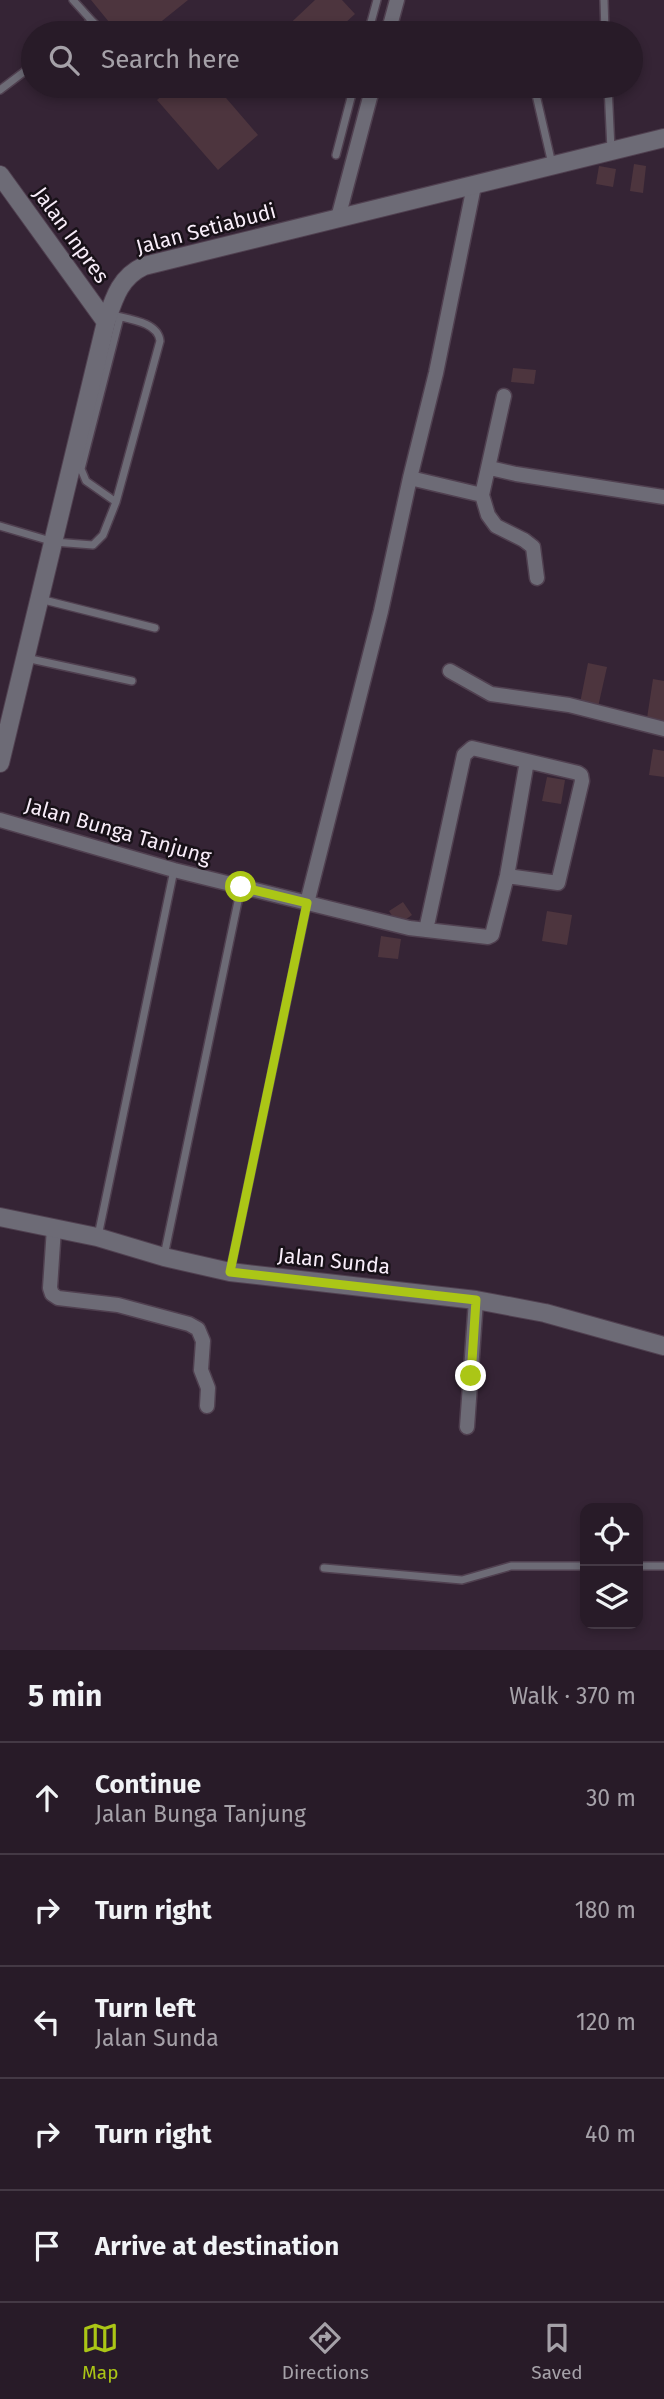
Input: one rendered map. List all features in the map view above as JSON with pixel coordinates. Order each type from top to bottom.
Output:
[{"type":"street","points":[[391,21],[397,0]]},
{"type":"street","points":[[338,218],[370,98]]},
{"type":"street","name":"Jalan Setiabudi","points":[[0,762],[61,513],[64,489],[119,288],[126,278],[144,266],[664,138]]},
{"type":"street","name":"Jalan Inpres","points":[[0,175],[112,318]]},
{"type":"street","points":[[307,903],[380,615],[436,373],[474,186]]},
{"type":"street","points":[[505,396],[482,495],[488,515],[496,526],[533,547],[537,578]]},
{"type":"street","points":[[490,468],[528,477],[664,497]]},
{"type":"street","points":[[410,478],[482,495]]},
{"type":"street","points":[[450,671],[491,694],[569,705],[664,729]]},
{"type":"street","points":[[426,930],[464,755],[471,748],[527,761],[578,773],[582,781],[558,883],[507,876],[527,761]]},
{"type":"street","name":"Jalan Bunga Tanjung","points":[[0,820],[174,870],[426,930],[491,936],[507,876]]},
{"type":"street","name":"Jalan Sunda","points":[[0,1217],[97,1237],[164,1257],[230,1272],[476,1300],[545,1313],[664,1346]]},
{"type":"street","points":[[54,1228],[50,1288],[52,1294],[58,1298],[118,1305],[189,1324],[198,1329],[203,1341],[201,1370],[208,1388],[207,1406]]},
{"type":"street","points":[[467,1427],[476,1300]]},
{"type":"lane","points":[[73,0],[92,21]]},
{"type":"lane","points":[[371,21],[377,0]]},
{"type":"lane","points":[[604,0],[605,21]]},
{"type":"lane","points":[[0,90],[21,74]]},
{"type":"lane","points":[[336,155],[351,98]]},
{"type":"lane","points":[[537,98],[553,165]]},
{"type":"lane","points":[[609,98],[611,150]]},
{"type":"lane","points":[[0,526],[54,542],[93,545],[103,535],[116,502],[160,341],[159,333],[153,327],[112,318],[82,469],[86,481],[116,502]]},
{"type":"lane","points":[[40,599],[155,628]]},
{"type":"lane","points":[[26,658],[132,681]]},
{"type":"lane","points":[[97,1237],[174,870]]},
{"type":"lane","points":[[164,1257],[241,887]]},
{"type":"lane","points":[[230,1272],[307,903]]},
{"type":"lane","points":[[324,1568],[462,1580],[511,1566],[580,1566]]},
{"type":"lane","points":[[643,1566],[664,1566]]},
{"type":"building","points":[[91,0],[188,0],[162,21],[108,21]]},
{"type":"building","points":[[315,0],[342,0],[355,14],[347,21],[293,21]]},
{"type":"building","points":[[226,98],[258,135],[218,170],[157,100]]},
{"type":"building","points":[[634,164],[646,166],[643,193],[630,191]]},
{"type":"building","points":[[599,166],[616,169],[613,187],[596,184]]},
{"type":"building","points":[[513,368],[536,370],[534,384],[511,382]]},
{"type":"building","points":[[588,663],[607,667],[598,707],[580,703]]},
{"type":"building","points":[[653,679],[664,681],[664,721],[647,718]]},
{"type":"building","points":[[653,749],[664,751],[664,777],[649,775]]},
{"type":"building","points":[[547,777],[565,780],[561,804],[542,801]]},
{"type":"building","points":[[403,902],[412,915],[398,925],[389,911]]},
{"type":"building","points":[[547,911],[572,915],[567,945],[542,941]]},
{"type":"building","points":[[381,936],[401,939],[398,959],[378,957]]},
{"type":"route","points":[[241,887],[307,903],[230,1272],[476,1300],[471,1376]]}]
